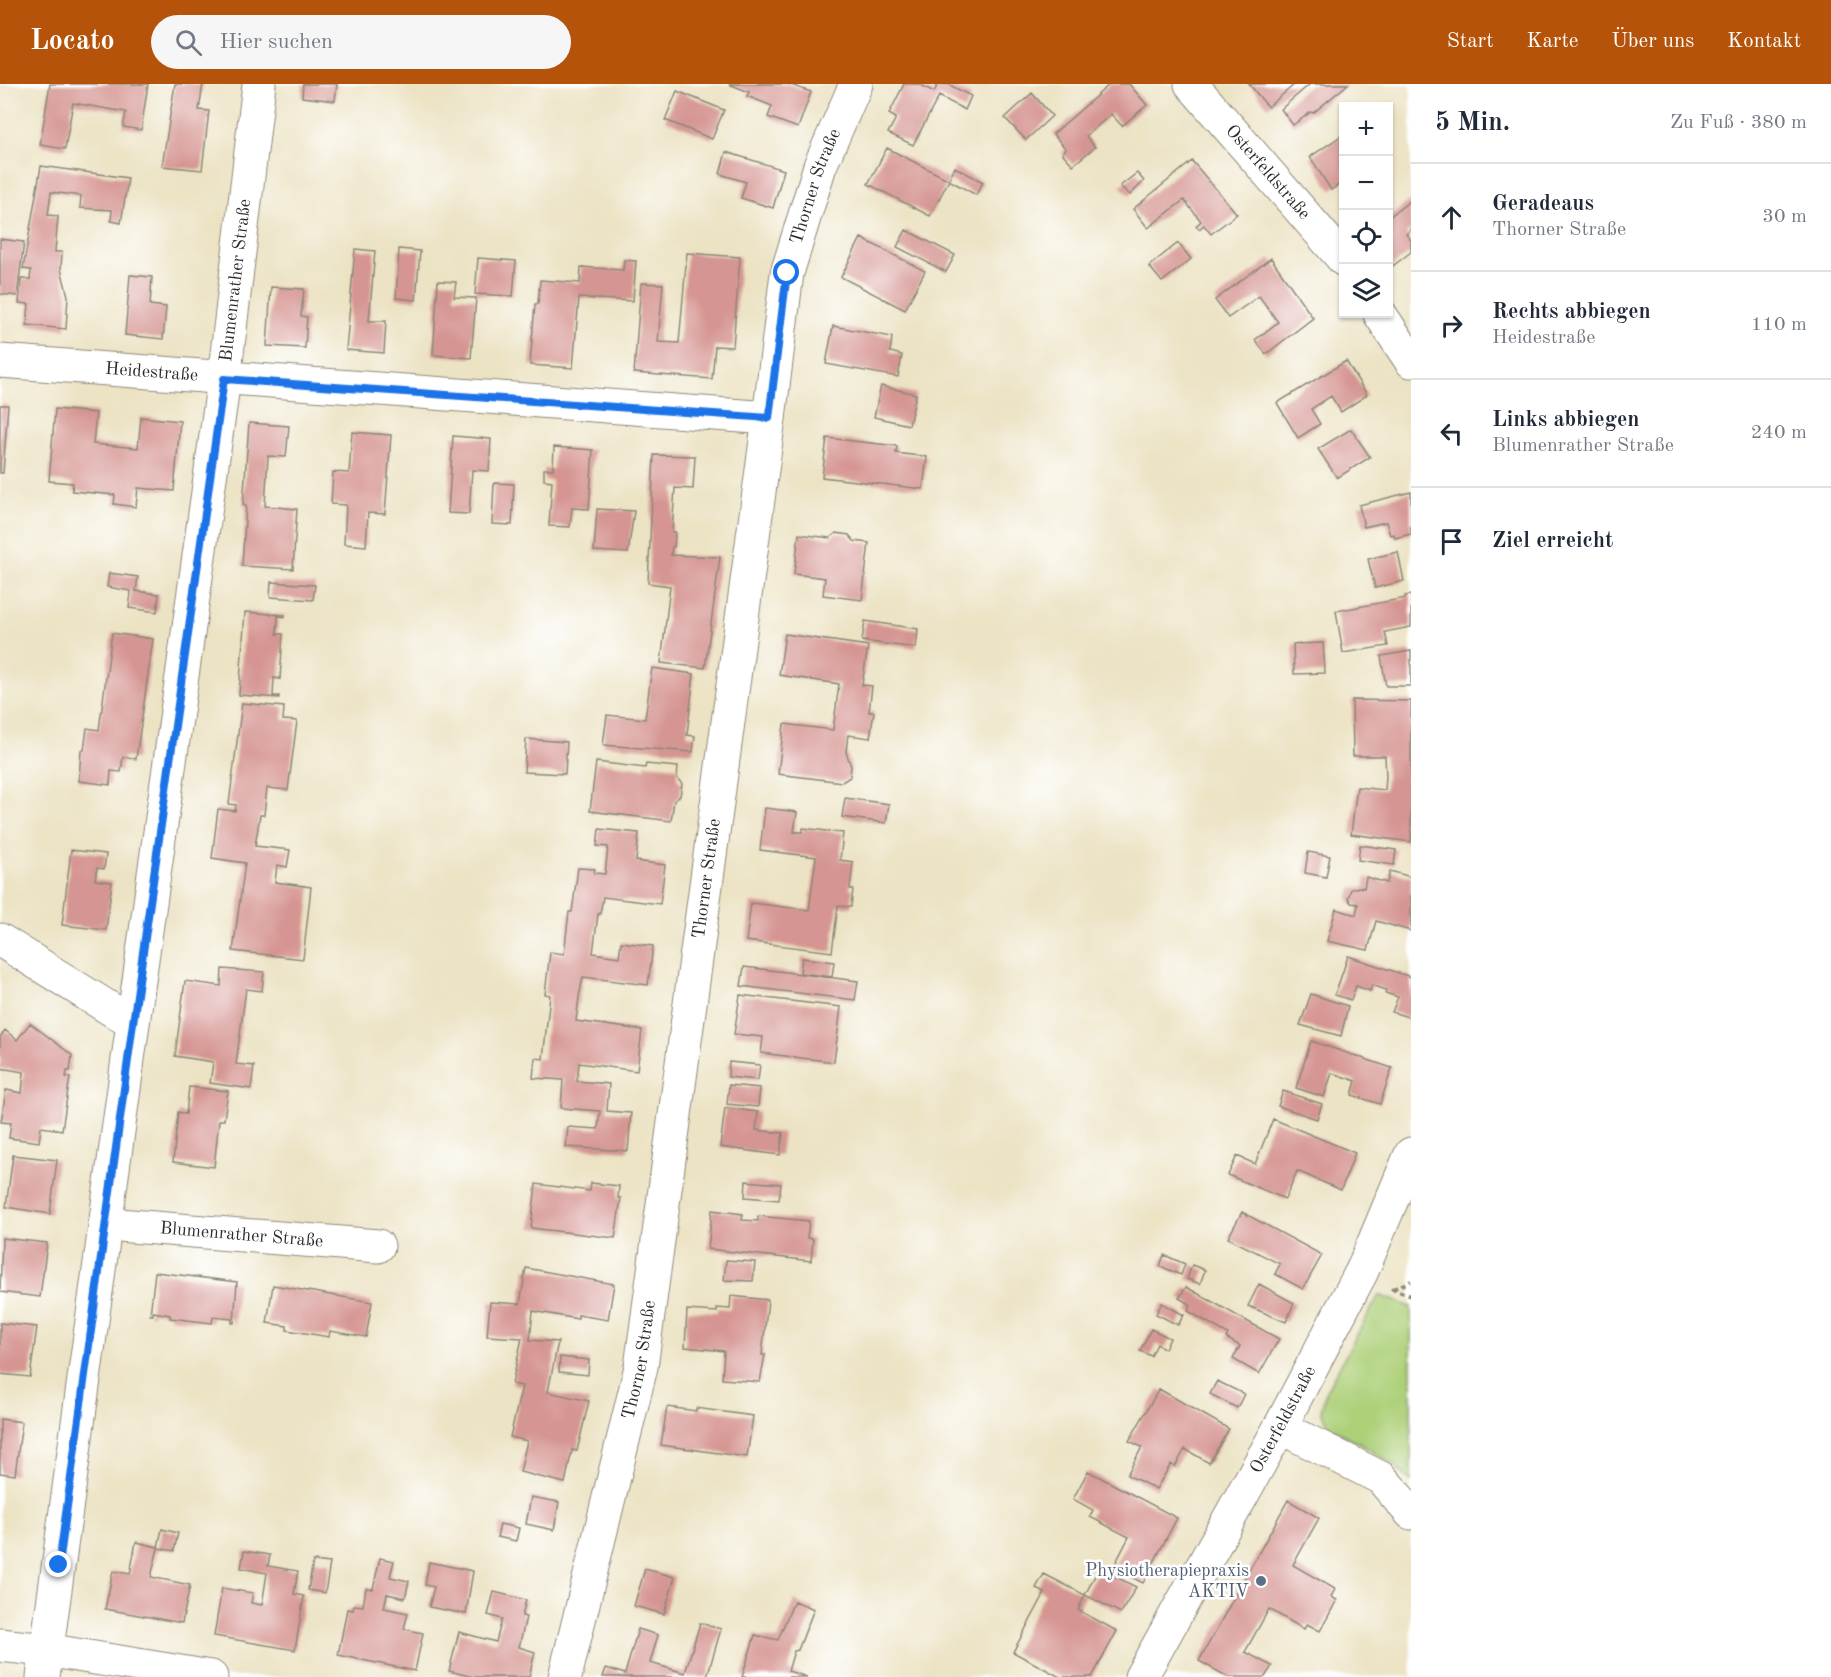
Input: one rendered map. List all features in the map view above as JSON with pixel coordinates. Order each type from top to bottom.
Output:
[{"type":"street","name":"Blumenrather Straße","points":[[45,1664],[224,379],[259,84]]},
{"type":"street","name":"Thorner Straße","points":[[565,1677],[640,1367],[787,273],[820,166],[856,84]]},
{"type":"street","name":"Osterfeldstraße","points":[[1191,84],[1339,254]]},
{"type":"street","points":[[1383,318],[1411,361]]},
{"type":"street","name":"Heidestraße","points":[[0,361],[769,418]]},
{"type":"street","points":[[0,940],[133,1023]]},
{"type":"street","name":"Osterfeldstraße","points":[[1141,1677],[1280,1427],[1362,1271],[1411,1154]]},
{"type":"street","name":"Blumenrather Straße","points":[[106,1224],[378,1246]]},
{"type":"street","points":[[1280,1427],[1381,1478],[1411,1512]]},
{"type":"street","points":[[0,1645],[45,1664],[211,1677]]},
{"type":"path","points":[[1392,1289],[1411,1281]]},
{"type":"green space","points":[[1379,1295],[1411,1307],[1411,1481],[1391,1463],[1330,1427],[1321,1412],[1326,1391]]},
{"type":"building","points":[[50,84],[148,84],[141,130],[123,127],[126,112],[73,103],[65,149],[40,145]]},
{"type":"building","points":[[175,84],[203,84],[199,110],[209,111],[202,170],[162,166]]},
{"type":"building","points":[[303,84],[337,84],[335,101],[302,97]]},
{"type":"building","points":[[729,84],[788,84],[811,92],[798,128],[768,117],[772,106],[747,96],[749,92]]},
{"type":"building","points":[[904,84],[919,84],[934,92],[938,84],[948,84],[971,96],[965,110],[939,96],[913,145],[888,133],[896,118],[889,114]]},
{"type":"building","points":[[1110,84],[1129,84],[1147,105],[1122,126],[1111,114],[1086,136],[1095,147],[1073,165],[1062,153],[1066,149],[1053,134]]},
{"type":"building","points":[[1249,84],[1295,84],[1268,107]]},
{"type":"building","points":[[1310,84],[1348,84],[1313,113],[1311,112],[1293,125],[1281,109]]},
{"type":"building","points":[[677,91],[724,110],[712,139],[665,120]]},
{"type":"building","points":[[1032,93],[1052,116],[1026,140],[1005,118]]},
{"type":"building","points":[[1339,137],[1339,184],[1331,190],[1310,157]]},
{"type":"building","points":[[887,148],[949,180],[930,216],[868,184]]},
{"type":"building","points":[[726,152],[784,170],[773,208],[741,198],[746,182],[720,174]]},
{"type":"building","points":[[1192,161],[1237,214],[1211,234],[1204,225],[1199,229],[1196,226],[1201,221],[1184,200],[1148,228],[1133,209]]},
{"type":"building","points":[[41,166],[128,178],[121,223],[111,221],[112,210],[80,208],[81,196],[51,192],[48,215],[58,216],[55,252],[62,252],[61,269],[68,296],[66,329],[27,325],[29,304],[19,303],[21,279],[30,279],[31,270],[23,269]]},
{"type":"building","points":[[955,167],[983,182],[976,195],[949,180]]},
{"type":"building","points":[[1137,173],[1144,181],[1130,195],[1120,186]]},
{"type":"building","points":[[1411,200],[1411,230],[1406,234],[1411,240],[1411,252],[1393,266],[1393,264],[1393,214]]},
{"type":"building","points":[[906,230],[955,255],[946,272],[897,247]]},
{"type":"building","points":[[861,238],[925,271],[905,310],[841,277]]},
{"type":"building","points":[[0,239],[24,242],[17,296],[0,294]]},
{"type":"building","points":[[1178,243],[1191,259],[1162,282],[1149,266]]},
{"type":"building","points":[[355,249],[375,251],[369,321],[386,321],[384,353],[346,350]]},
{"type":"building","points":[[399,249],[420,251],[416,300],[396,298]]},
{"type":"building","points":[[687,253],[740,257],[733,347],[715,346],[712,379],[634,373],[641,283],[663,284],[658,342],[679,343]]},
{"type":"building","points":[[478,258],[516,261],[513,296],[475,294]]},
{"type":"building","points":[[1271,258],[1313,318],[1266,354],[1255,340],[1278,322],[1259,296],[1228,318],[1215,300]]},
{"type":"building","points":[[624,260],[636,261],[633,301],[579,298],[573,368],[530,365],[535,304],[538,304],[540,280],[580,283],[581,267],[623,270]]},
{"type":"building","points":[[130,275],[152,277],[150,305],[166,307],[163,339],[125,335]]},
{"type":"building","points":[[438,281],[456,282],[454,297],[476,298],[471,358],[433,355]]},
{"type":"building","points":[[271,287],[304,289],[301,316],[307,317],[305,348],[267,346]]},
{"type":"building","points":[[833,326],[892,337],[890,352],[902,355],[898,377],[826,364]]},
{"type":"building","points":[[1346,361],[1367,395],[1341,412],[1331,396],[1311,409],[1320,424],[1298,438],[1277,403]]},
{"type":"building","points":[[881,386],[916,394],[909,425],[874,417]]},
{"type":"building","points":[[0,405],[8,405],[3,473],[0,473]]},
{"type":"building","points":[[55,409],[96,413],[93,444],[138,448],[141,417],[180,421],[174,491],[138,488],[136,507],[114,504],[115,495],[72,491],[73,483],[49,481]]},
{"type":"building","points":[[249,423],[289,426],[286,457],[268,456],[265,506],[297,509],[293,569],[242,566],[246,505],[243,505]]},
{"type":"building","points":[[1351,429],[1370,457],[1337,478],[1318,449]]},
{"type":"building","points":[[352,432],[391,435],[385,514],[368,513],[366,546],[344,544],[346,505],[331,504],[333,472],[349,473]]},
{"type":"building","points":[[453,436],[491,439],[489,471],[472,470],[469,514],[448,513]]},
{"type":"building","points":[[827,438],[897,446],[896,453],[927,457],[923,489],[822,477]]},
{"type":"building","points":[[554,447],[593,450],[589,509],[572,508],[570,527],[549,526],[552,481],[544,480],[544,469],[553,469]]},
{"type":"building","points":[[654,455],[695,456],[693,489],[675,488],[672,532],[675,532],[671,555],[720,557],[705,668],[661,663],[670,586],[648,583]]},
{"type":"building","points":[[494,483],[514,484],[512,525],[492,524]]},
{"type":"building","points":[[1411,492],[1411,534],[1395,538],[1394,534],[1390,535],[1386,522],[1364,527],[1359,505]]},
{"type":"building","points":[[597,509],[634,511],[628,553],[594,551]]},
{"type":"building","points":[[836,533],[849,535],[854,541],[869,543],[862,600],[823,595],[825,578],[794,574],[799,534],[830,538]]},
{"type":"building","points":[[1398,552],[1404,581],[1375,588],[1368,559]]},
{"type":"building","points":[[109,573],[138,577],[136,591],[159,594],[157,612],[129,608],[131,591],[107,587]]},
{"type":"building","points":[[271,582],[315,585],[313,600],[270,597]]},
{"type":"building","points":[[1411,595],[1411,627],[1385,632],[1388,646],[1343,653],[1336,611],[1406,598],[1405,596]]},
{"type":"building","points":[[245,612],[285,615],[285,617],[278,616],[277,634],[283,634],[280,679],[274,678],[273,696],[279,696],[279,698],[239,695]]},
{"type":"building","points":[[865,621],[918,629],[916,648],[862,641]]},
{"type":"building","points":[[112,633],[153,639],[136,759],[123,757],[121,772],[111,771],[110,785],[79,781],[81,750],[84,750],[87,728],[99,730]]},
{"type":"building","points":[[785,634],[868,646],[862,685],[872,686],[869,712],[874,712],[870,738],[848,735],[846,752],[851,766],[850,777],[842,782],[778,774],[784,724],[833,730],[839,684],[779,675]]},
{"type":"building","points":[[1323,643],[1325,673],[1294,674],[1293,644]]},
{"type":"building","points":[[1411,651],[1411,686],[1386,686],[1381,656]]},
{"type":"building","points":[[652,668],[694,674],[687,735],[695,736],[693,752],[603,745],[607,715],[645,719]]},
{"type":"building","points":[[1352,700],[1411,701],[1411,842],[1351,834],[1357,787],[1385,790],[1386,776],[1385,756],[1353,756]]},
{"type":"building","points":[[242,703],[284,707],[283,720],[297,721],[288,790],[267,788],[264,815],[260,815],[255,846],[290,850],[287,867],[277,865],[275,882],[311,887],[303,959],[233,951],[245,863],[212,858],[218,809],[235,811],[236,805],[229,804]]},
{"type":"building","points":[[526,739],[567,742],[565,774],[524,772]]},
{"type":"building","points":[[596,762],[645,768],[646,764],[678,767],[677,778],[682,784],[680,796],[674,801],[671,821],[590,811]]},
{"type":"building","points":[[845,798],[889,804],[886,823],[842,817]]},
{"type":"building","points":[[765,808],[797,812],[794,832],[803,832],[803,828],[843,833],[840,860],[853,862],[850,889],[853,889],[851,907],[838,906],[832,952],[746,941],[751,903],[809,910],[816,857],[760,850]]},
{"type":"building","points":[[599,829],[639,833],[636,861],[665,865],[660,904],[603,897],[600,914],[598,914],[593,953],[619,957],[621,942],[653,946],[648,985],[583,977],[579,997],[576,1021],[642,1030],[637,1071],[579,1063],[577,1081],[609,1084],[607,1111],[631,1113],[628,1151],[566,1147],[568,1127],[598,1129],[600,1111],[561,1108],[563,1080],[533,1078],[535,1058],[543,1059],[550,995],[545,994],[550,952],[564,954],[569,912],[572,912],[578,868],[595,869],[594,873],[605,874],[608,847],[597,846]]},
{"type":"building","points":[[1360,845],[1396,850],[1394,865],[1358,860]]},
{"type":"building","points":[[71,850],[106,854],[104,869],[97,868],[95,880],[112,882],[106,930],[62,925]]},
{"type":"building","points":[[1308,852],[1330,856],[1326,877],[1305,873]]},
{"type":"building","points":[[1390,871],[1411,877],[1411,931],[1376,921],[1368,950],[1327,941],[1336,909],[1356,915],[1358,904],[1351,903],[1348,898],[1351,889],[1364,888],[1366,877],[1387,883]]},
{"type":"building","points":[[1348,956],[1411,977],[1411,1018],[1392,1012],[1398,997],[1385,993],[1386,990],[1372,985],[1370,991],[1356,986],[1351,1000],[1335,995]]},
{"type":"building","points":[[802,958],[834,962],[832,977],[800,973]]},
{"type":"building","points":[[744,967],[858,981],[855,1000],[741,986]]},
{"type":"building","points":[[222,969],[264,972],[262,991],[246,989],[236,1064],[254,1066],[251,1089],[210,1083],[213,1062],[175,1056],[185,981],[221,986]]},
{"type":"building","points":[[1311,994],[1348,1006],[1341,1036],[1300,1025]]},
{"type":"building","points":[[740,995],[841,1007],[834,1062],[761,1053],[763,1037],[734,1034]]},
{"type":"building","points":[[30,1023],[72,1055],[70,1071],[67,1071],[66,1077],[70,1077],[62,1130],[41,1127],[39,1142],[9,1138],[11,1123],[1,1122],[6,1090],[22,1093],[24,1072],[0,1068],[0,1037],[5,1030],[17,1040]]},
{"type":"building","points":[[1311,1041],[1392,1068],[1380,1104],[1352,1095],[1356,1081],[1332,1073],[1324,1097],[1296,1088]]},
{"type":"building","points":[[729,1062],[760,1065],[758,1080],[728,1077]]},
{"type":"building","points":[[729,1085],[760,1088],[758,1107],[727,1104]]},
{"type":"building","points":[[189,1087],[228,1091],[224,1120],[219,1120],[214,1167],[173,1162],[178,1112],[186,1114]]},
{"type":"building","points":[[1283,1091],[1322,1104],[1317,1119],[1278,1106]]},
{"type":"building","points":[[725,1108],[758,1112],[756,1130],[783,1133],[780,1155],[720,1147]]},
{"type":"building","points":[[1273,1119],[1355,1153],[1341,1190],[1297,1171],[1285,1199],[1228,1175],[1237,1156],[1255,1164]]},
{"type":"building","points":[[13,1155],[57,1160],[50,1214],[6,1207]]},
{"type":"building","points":[[746,1181],[781,1184],[779,1200],[745,1197]]},
{"type":"building","points":[[591,1183],[619,1186],[618,1198],[621,1198],[615,1238],[531,1228],[536,1184],[590,1191]]},
{"type":"building","points":[[712,1210],[743,1214],[742,1220],[758,1221],[758,1216],[809,1221],[807,1238],[813,1239],[811,1261],[708,1249]]},
{"type":"building","points":[[1242,1212],[1322,1255],[1303,1289],[1275,1274],[1280,1264],[1228,1238]]},
{"type":"building","points":[[2,1238],[47,1243],[40,1297],[0,1292]]},
{"type":"building","points":[[1164,1255],[1185,1264],[1181,1275],[1160,1266]]},
{"type":"building","points":[[726,1260],[755,1262],[753,1281],[724,1280]]},
{"type":"building","points":[[1192,1265],[1205,1270],[1200,1284],[1187,1279]]},
{"type":"building","points":[[526,1268],[614,1284],[608,1320],[578,1315],[578,1319],[533,1311],[530,1340],[558,1342],[548,1392],[589,1401],[577,1451],[572,1450],[565,1483],[520,1472],[527,1441],[510,1437],[522,1386],[512,1384],[522,1338],[487,1336],[490,1302],[520,1304]]},
{"type":"building","points":[[155,1272],[237,1282],[234,1323],[232,1319],[213,1317],[212,1323],[170,1318],[170,1315],[153,1312],[153,1315],[150,1315]]},
{"type":"building","points":[[1259,1284],[1294,1303],[1286,1322],[1248,1306]]},
{"type":"building","points":[[273,1285],[372,1302],[366,1337],[330,1331],[329,1337],[287,1330],[287,1326],[267,1323]]},
{"type":"building","points":[[1186,1287],[1279,1339],[1259,1374],[1233,1359],[1240,1346],[1226,1338],[1228,1334],[1188,1311],[1191,1305],[1179,1298]]},
{"type":"building","points":[[731,1296],[768,1300],[762,1355],[765,1355],[760,1382],[722,1379],[724,1351],[685,1347],[687,1310],[717,1312],[717,1308],[730,1309]]},
{"type":"building","points":[[1162,1303],[1184,1315],[1178,1325],[1156,1314]]},
{"type":"building","points":[[0,1323],[37,1327],[30,1377],[0,1374]]},
{"type":"building","points":[[1151,1329],[1170,1338],[1165,1349],[1157,1344],[1151,1356],[1140,1351]]},
{"type":"building","points":[[560,1357],[589,1360],[588,1375],[559,1372]]},
{"type":"building","points":[[1217,1381],[1244,1394],[1237,1408],[1210,1394]]},
{"type":"building","points":[[1159,1389],[1229,1429],[1209,1463],[1185,1449],[1175,1467],[1171,1464],[1156,1489],[1127,1475],[1142,1447],[1129,1441]]},
{"type":"building","points":[[667,1407],[696,1411],[696,1408],[753,1416],[747,1457],[661,1445]]},
{"type":"building","points":[[0,1419],[22,1422],[15,1475],[0,1473]]},
{"type":"building","points":[[1088,1471],[1177,1518],[1143,1583],[1113,1568],[1129,1537],[1090,1517],[1093,1510],[1073,1499]]},
{"type":"building","points":[[531,1497],[559,1502],[554,1530],[526,1524]]},
{"type":"building","points":[[1288,1500],[1319,1518],[1293,1565],[1335,1589],[1331,1597],[1337,1600],[1320,1631],[1307,1624],[1304,1629],[1269,1609],[1245,1652],[1272,1666],[1265,1677],[1228,1677],[1199,1661]]},
{"type":"building","points":[[500,1524],[519,1528],[516,1541],[497,1537]]},
{"type":"building","points":[[162,1529],[178,1533],[174,1551],[158,1548],[151,1577],[190,1585],[182,1623],[105,1609],[113,1571],[130,1574],[136,1542],[158,1547]]},
{"type":"building","points":[[244,1551],[270,1555],[268,1566],[298,1571],[294,1594],[304,1596],[295,1650],[214,1636],[222,1588],[253,1593],[251,1603],[262,1605],[267,1573],[241,1568]]},
{"type":"building","points":[[380,1558],[394,1561],[390,1577],[409,1581],[405,1598],[387,1594],[384,1608],[408,1613],[404,1629],[423,1633],[415,1671],[338,1655],[347,1609],[353,1610],[354,1605],[363,1606],[366,1588],[373,1589]]},
{"type":"building","points":[[313,1561],[330,1563],[325,1593],[308,1590]]},
{"type":"building","points":[[429,1562],[473,1571],[466,1614],[429,1607],[434,1587],[425,1585]]},
{"type":"building","points":[[1099,1568],[1136,1587],[1121,1613],[1085,1595]]},
{"type":"building","points":[[645,1569],[675,1577],[664,1614],[634,1606]]},
{"type":"building","points":[[1044,1574],[1085,1595],[1078,1610],[1117,1631],[1092,1677],[1060,1677],[1013,1652],[1045,1593],[1036,1588]]},
{"type":"building","points":[[494,1592],[526,1600],[522,1616],[526,1617],[519,1647],[535,1652],[529,1677],[473,1677],[449,1671],[459,1632],[496,1642],[502,1619],[488,1615]]},
{"type":"building","points":[[794,1601],[814,1609],[798,1650],[794,1651],[788,1671],[807,1677],[742,1677],[755,1635],[778,1640]]},
{"type":"building","points":[[700,1623],[721,1629],[707,1677],[603,1677],[606,1668],[625,1674],[638,1629],[658,1635],[650,1663],[685,1673]]},
{"type":"place","name":"Physiotherapiepraxis AKTIV","points":[[1261,1581]]},
{"type":"route","points":[[59,1565],[224,379],[769,418],[787,273]]}]
